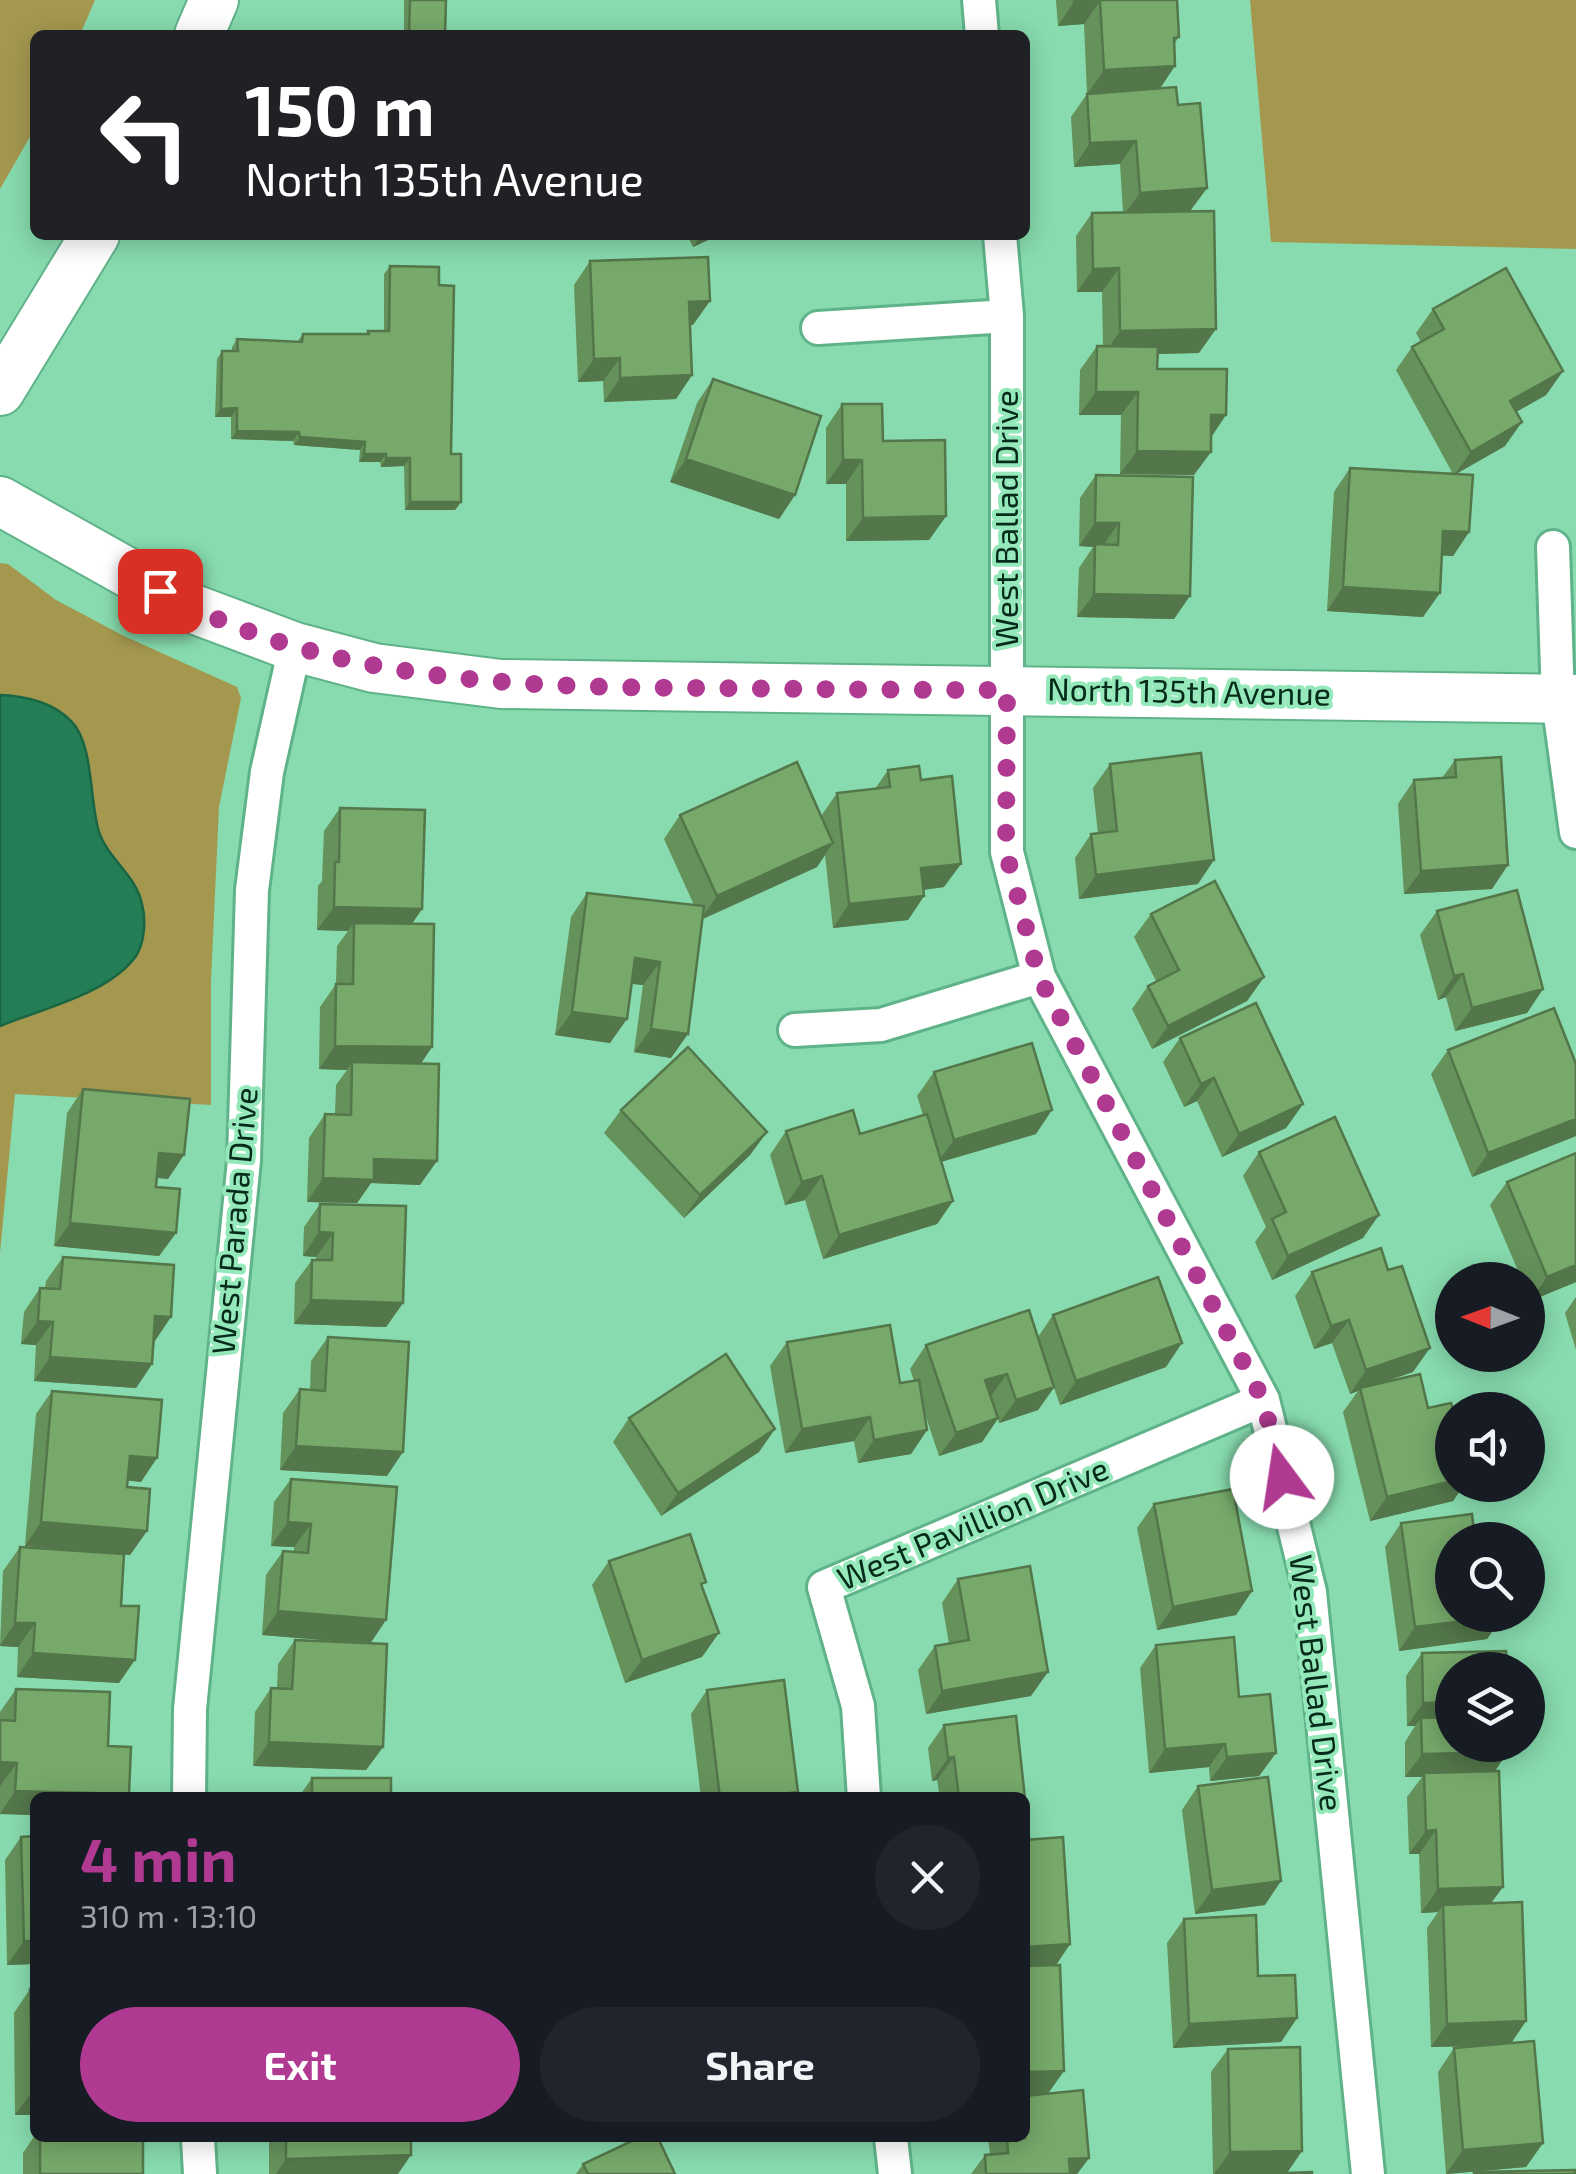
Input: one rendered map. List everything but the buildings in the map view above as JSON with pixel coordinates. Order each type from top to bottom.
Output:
[{"type":"street","points":[[200,30],[214,0]]},
{"type":"street","points":[[979,0],[982,30]]},
{"type":"street","points":[[0,391],[92,240]]},
{"type":"street","name":"West Ballad Drive","points":[[1000,240],[1007,316],[1006,852],[1039,977],[1263,1400],[1310,1592],[1368,2174]]},
{"type":"street","points":[[818,328],[1007,316]]},
{"type":"street","name":"North 135th Avenue","points":[[0,501],[190,608],[295,647],[374,668],[501,684],[1567,700]]},
{"type":"street","points":[[1553,547],[1576,832]]},
{"type":"street","name":"West Parada Drive","points":[[189,1792],[190,1709],[244,1160],[252,890],[268,772],[295,647]]},
{"type":"street","points":[[795,1030],[880,1025],[1039,977]]},
{"type":"street","name":"West Pavillion Drive","points":[[864,1792],[858,1706],[824,1587],[1263,1400]]},
{"type":"street","points":[[198,2142],[200,2174]]},
{"type":"street","points":[[891,2142],[894,2174]]},
{"type":"shaded area","points":[[0,0],[95,0],[82,30],[30,30],[30,137],[0,189]]},
{"type":"shaded area","points":[[1250,0],[1576,0],[1576,249],[1271,242]]},
{"type":"shaded area","points":[[0,563],[8,564],[56,600],[124,636],[237,687],[241,698],[219,807],[211,981],[211,1105],[15,1094],[0,1253]]},
{"type":"shaded area","points":[[0,695],[47,705],[64,714],[78,731],[87,758],[99,832],[139,894],[144,923],[136,956],[109,981],[0,1026]]},
{"type":"route","points":[[160,591],[190,608],[295,647],[374,668],[501,684],[1007,690],[1006,852],[1039,977],[1263,1400],[1282,1477]]}]
